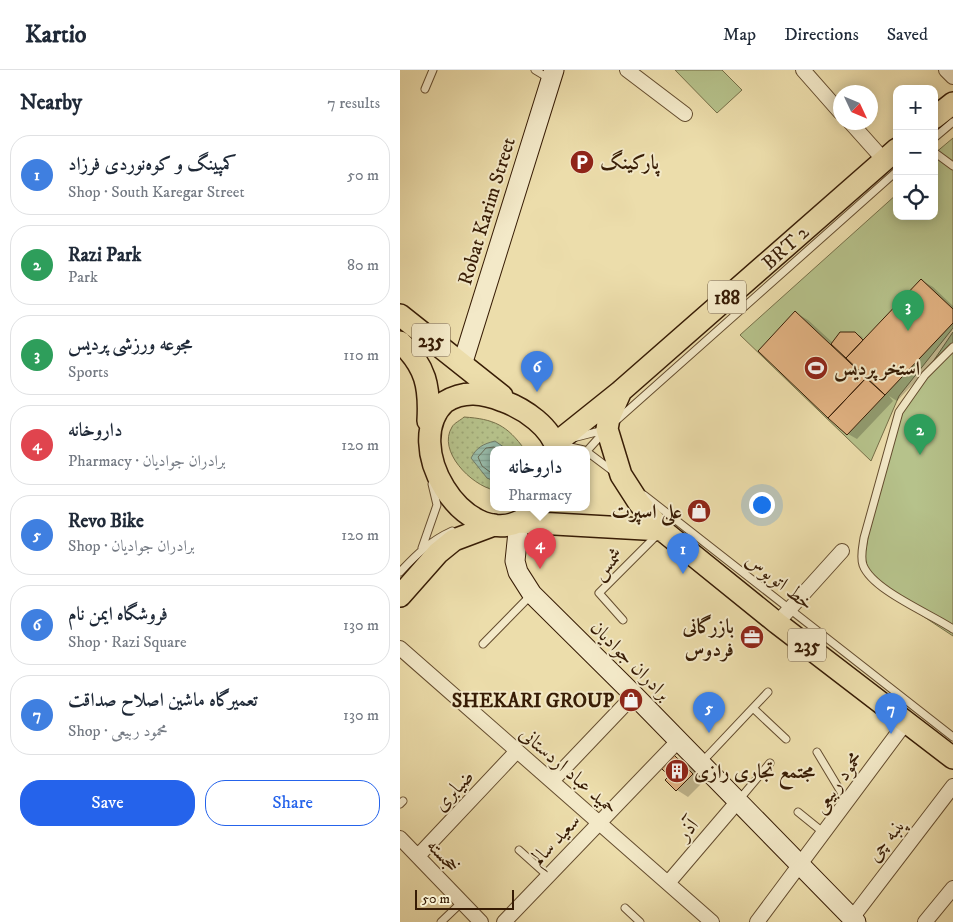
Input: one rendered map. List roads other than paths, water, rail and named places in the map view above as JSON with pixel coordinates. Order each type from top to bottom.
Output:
[{"type":"main road","points":[[938,115],[953,103]]},
{"type":"main road","name":"188","points":[[558,446],[893,160]]},
{"type":"main road","name":"235","points":[[400,315],[512,404]]},
{"type":"main road","name":"235","points":[[400,342],[423,368],[429,401],[428,422]]},
{"type":"main road","points":[[621,391],[607,429],[621,476],[639,503],[662,530]]},
{"type":"main road","points":[[534,511],[519,522],[509,525],[494,525],[476,521],[457,509],[432,484],[425,469],[422,448],[424,431],[428,422],[441,405],[457,396],[480,393],[512,404],[537,421],[556,446]]},
{"type":"main road","points":[[519,522],[662,530]]},
{"type":"main road","points":[[400,596],[438,553],[454,540],[494,525]]},
{"type":"main road","name":"235","points":[[662,530],[778,623],[953,758]]},
{"type":"street","points":[[627,70],[685,114]]},
{"type":"street","points":[[802,70],[833,104]]},
{"type":"street","points":[[946,70],[953,77]]},
{"type":"street","name":"Robat Karim Street","points":[[462,364],[547,73]]},
{"type":"street","points":[[859,130],[893,160]]},
{"type":"street","name":"برادران جوادیان","points":[[519,522],[516,561],[518,572],[532,594],[679,740],[852,921]]},
{"type":"street","points":[[778,623],[842,551]]},
{"type":"street","name":"حمید عباد اردستانی","points":[[400,648],[712,922]]},
{"type":"street","points":[[552,782],[634,695]]},
{"type":"street","name":"محمود ربیعی","points":[[761,920],[906,722]]},
{"type":"street","name":"سعید سالم","points":[[504,922],[598,822],[679,740]]},
{"type":"street","name":"ضیابری","points":[[418,856],[517,751]]},
{"type":"street","name":"پنبه چی","points":[[852,921],[953,786]]},
{"type":"street","name":"آذر","points":[[668,883],[738,801]]},
{"type":"street","name":"خجسته","points":[[400,838],[481,922]]},
{"type":"street","points":[[925,922],[953,888]]},
{"type":"lane","points":[[425,89],[434,70]]},
{"type":"lane","points":[[938,135],[953,122]]},
{"type":"lane","points":[[938,155],[953,166]]},
{"type":"lane","name":"BRT 2","points":[[590,447],[893,160]]},
{"type":"lane","points":[[953,347],[925,375],[899,412],[864,538],[862,553],[863,566],[891,594],[953,629]]},
{"type":"lane","points":[[560,446],[607,429]]},
{"type":"lane","name":"خط اتوبوس","points":[[590,454],[953,737]]},
{"type":"lane","points":[[421,549],[437,505],[432,484]]},
{"type":"lane","points":[[400,572],[421,549],[458,528],[494,525]]},
{"type":"lane","name":"شمس","points":[[623,620],[599,592],[662,530]]},
{"type":"lane","points":[[483,644],[532,594]]},
{"type":"lane","points":[[701,763],[768,692]]},
{"type":"lane","points":[[753,708],[786,739]]},
{"type":"lane","points":[[817,752],[847,802]]},
{"type":"lane","points":[[738,801],[770,763]]},
{"type":"lane","points":[[798,812],[824,833]]},
{"type":"lane","points":[[520,850],[548,876]]},
{"type":"lane","points":[[441,922],[462,902]]},
{"type":"lane","points":[[625,908],[640,922]]},
{"type":"water","points":[[495,441],[502,446],[490,446],[490,479],[471,458],[476,451],[487,443]]},
{"type":"place","name":"پارکینگ","points":[[582,162]]},
{"type":"place","name":"مجوعه ورزشی پردیس","points":[[908,331]]},
{"type":"place","name":"استخر پردیس","points":[[816,368]]},
{"type":"place","name":"فروشگاه ایمن نام","points":[[537,392]]},
{"type":"place","name":"Razi Park","points":[[920,455]]},
{"type":"place","name":"علی اسپرت","points":[[699,511]]},
{"type":"place","name":"داروخانه","points":[[540,569]]},
{"type":"place","name":"کمپینگ و کوه‌نوردی فرزاد","points":[[683,574]]},
{"type":"place","name":"بازرگانی فردوس","points":[[752,637]]},
{"type":"place","name":"SHEKARI GROUP","points":[[631,700]]},
{"type":"place","name":"Revo Bike","points":[[709,733]]},
{"type":"place","name":"تعمیرگاه ماشین اصلاح صداقت","points":[[891,734]]},
{"type":"place","name":"مجتمع تجاری رازی","points":[[677,771]]}]
